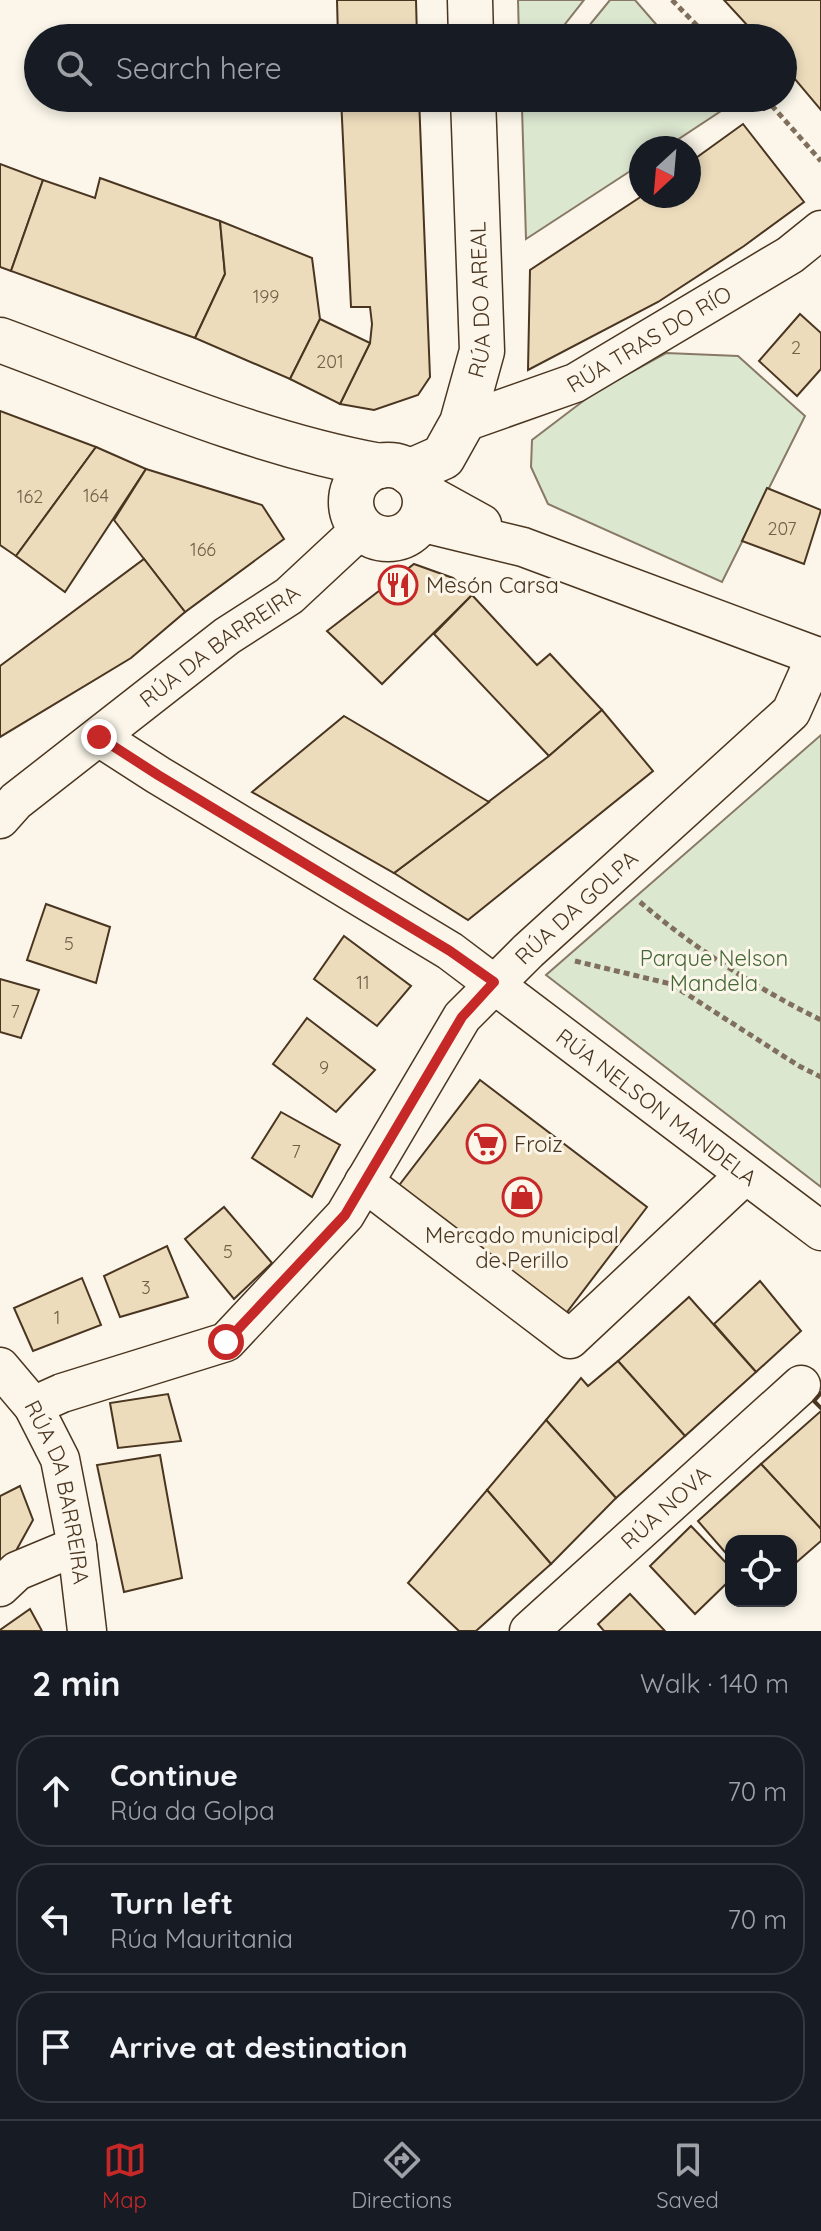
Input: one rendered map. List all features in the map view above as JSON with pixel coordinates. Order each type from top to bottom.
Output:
[{"type":"street","points":[[470,0],[471,24]]},
{"type":"street","name":"RÚA DO AREAL","points":[[391,495],[443,457],[462,423],[482,351],[473,112]]},
{"type":"street","name":"RÚA TRAS DO RÍO","points":[[462,423],[575,383],[790,255],[821,230]]},
{"type":"street","points":[[0,340],[253,434],[331,457],[391,495],[819,657]]},
{"type":"street","name":"RÚA DA BARREIRA","points":[[0,819],[16,801],[227,636],[289,596],[391,495]]},
{"type":"street","name":"RÚA DA GOLPA","points":[[33,1406],[62,1393],[226,1342],[345,1215],[462,1017],[494,982],[791,712],[819,657]]},
{"type":"street","name":"RÚA NELSON MANDELA","points":[[99,737],[450,951],[821,1231]]},
{"type":"street","points":[[364,1182],[570,1339],[745,1175]]},
{"type":"street","name":"RÚA DA BARREIRA","points":[[0,1367],[33,1406],[60,1459],[77,1546],[87,1631]]},
{"type":"street","name":"RÚA NOVA","points":[[538,1628],[801,1385]]},
{"type":"street","points":[[0,1587],[17,1571],[77,1546]]},
{"type":"path","points":[[672,0],[695,24]]},
{"type":"path","points":[[777,112],[821,161]]},
{"type":"path","points":[[611,878],[683,939],[821,1020]]},
{"type":"path","points":[[528,951],[671,984],[821,1077]]},
{"type":"green space","points":[[518,0],[584,0],[565,24],[519,24]]},
{"type":"green space","points":[[610,0],[635,0],[656,24],[590,24]]},
{"type":"green space","points":[[522,112],[719,112],[683,136],[629,136],[629,172],[526,239]]},
{"type":"green space","points":[[666,353],[738,356],[805,416],[722,582],[548,504],[531,467],[532,440],[595,392]]},
{"type":"green space","name":"Parque Nelson Mandela","points":[[821,735],[821,1187],[546,975]]},
{"type":"building","points":[[337,0],[416,0],[417,24],[338,24]]},
{"type":"building","points":[[724,0],[821,0],[821,110],[797,82],[797,24],[746,24]]},
{"type":"building","points":[[342,112],[420,112],[430,377],[418,395],[374,410],[340,404],[370,343],[370,307],[351,307]]},
{"type":"building","points":[[743,124],[804,202],[658,302],[528,370],[530,270],[629,205],[629,208],[701,208],[701,154]]},
{"type":"building","points":[[0,164],[43,180],[11,271],[0,267]]},
{"type":"building","points":[[100,178],[220,221],[225,274],[195,338],[11,271],[43,180],[95,198]]},
{"type":"building","points":[[220,221],[312,258],[320,319],[290,379],[195,338],[225,274]]},
{"type":"building","points":[[800,314],[821,333],[821,369],[797,396],[759,361]]},
{"type":"building","points":[[320,319],[370,343],[340,404],[290,379]]},
{"type":"building","points":[[0,411],[96,447],[16,556],[0,545]]},
{"type":"building","points":[[96,447],[146,469],[65,592],[16,556]]},
{"type":"building","points":[[146,469],[262,505],[284,539],[185,612],[114,520]]},
{"type":"building","points":[[767,488],[821,510],[804,564],[742,541]]},
{"type":"building","points":[[144,559],[185,612],[131,658],[0,737],[0,666]]},
{"type":"building","points":[[414,564],[453,578],[472,595],[382,684],[327,631]]},
{"type":"building","points":[[472,595],[537,665],[550,654],[602,710],[549,756],[434,634]]},
{"type":"building","points":[[602,710],[653,771],[468,920],[394,873],[549,756]]},
{"type":"building","points":[[344,716],[489,802],[394,873],[252,792]]},
{"type":"building","points":[[46,904],[110,927],[96,983],[27,960]]},
{"type":"building","points":[[344,936],[411,986],[377,1026],[314,979]]},
{"type":"building","points":[[0,979],[39,990],[21,1038],[0,1032]]},
{"type":"building","points":[[307,1018],[375,1070],[336,1112],[273,1064]]},
{"type":"building","name":"Mercado municipal de Perillo","points":[[480,1080],[647,1207],[564,1316],[397,1188]]},
{"type":"building","points":[[281,1112],[340,1145],[312,1197],[252,1158]]},
{"type":"building","points":[[224,1207],[272,1263],[234,1299],[185,1239]]},
{"type":"building","points":[[167,1246],[188,1297],[120,1317],[104,1276]]},
{"type":"building","points":[[82,1278],[101,1325],[33,1351],[14,1308]]},
{"type":"building","points":[[760,1281],[801,1331],[756,1372],[714,1324]]},
{"type":"building","points":[[689,1297],[756,1372],[685,1436],[618,1361]]},
{"type":"building","points":[[618,1361],[685,1436],[616,1498],[546,1420],[581,1378],[588,1386]]},
{"type":"building","points":[[168,1394],[181,1441],[118,1448],[110,1403]]},
{"type":"building","points":[[821,1411],[821,1529],[761,1464]]},
{"type":"building","points":[[546,1420],[616,1498],[551,1564],[487,1490]]},
{"type":"building","points":[[160,1455],[182,1578],[124,1592],[97,1465]]},
{"type":"building","points":[[761,1464],[821,1529],[821,1541],[797,1562],[797,1535],[725,1535],[725,1552],[698,1521]]},
{"type":"building","points":[[20,1486],[33,1520],[17,1549],[22,1556],[0,1572],[0,1496]]},
{"type":"building","points":[[487,1490],[551,1564],[476,1631],[459,1631],[408,1583]]},
{"type":"building","points":[[691,1526],[725,1562],[725,1585],[695,1614],[650,1566]]},
{"type":"building","points":[[630,1594],[665,1631],[604,1631],[598,1624]]},
{"type":"building","points":[[30,1609],[42,1631],[0,1631],[0,1630]]},
{"type":"wall","points":[[821,1393],[814,1401],[821,1408]]},
{"type":"place","name":"Mesón Carsa","points":[[398,585]]},
{"type":"place","name":"Froiz","points":[[486,1144]]},
{"type":"place","name":"Mercado municipal de Perillo","points":[[522,1197]]},
{"type":"route","points":[[99,737],[450,951],[494,982],[462,1017],[345,1215],[226,1342]]}]
